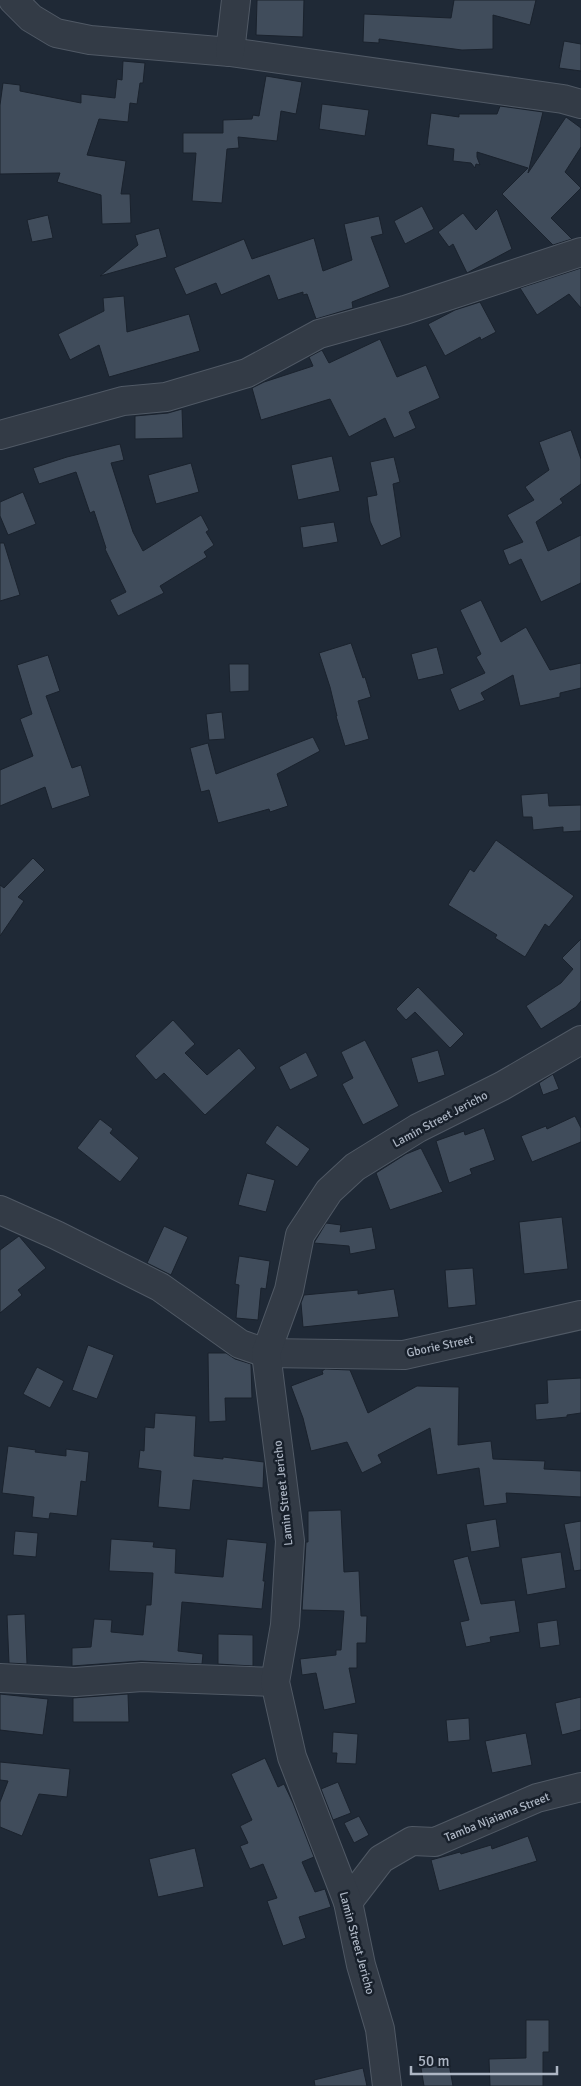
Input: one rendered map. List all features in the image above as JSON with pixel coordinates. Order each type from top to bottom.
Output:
[{"type":"street","points":[[13,0],[31,18],[56,34],[90,40],[230,52],[563,99],[581,104]]},
{"type":"street","points":[[230,52],[236,0]]},
{"type":"street","points":[[0,435],[123,401],[166,398],[247,373],[319,334],[405,310],[581,252]]},
{"type":"street","name":"Lamin Street Jericho","points":[[387,2086],[380,2029],[361,1965],[348,1902],[292,1757],[275,1682],[286,1625],[290,1541],[266,1353],[289,1290],[300,1235],[329,1191],[355,1167],[418,1128],[502,1086],[581,1040]]},
{"type":"street","name":"Gborie Street","points":[[0,1210],[56,1235],[160,1287],[240,1344],[266,1353],[404,1355],[581,1314]]},
{"type":"street","points":[[0,1678],[75,1682],[142,1677],[275,1682]]},
{"type":"street","name":"Tamba Njaiama Street","points":[[348,1902],[381,1859],[412,1841],[435,1842],[537,1798],[581,1787]]},
{"type":"building","points":[[257,0],[304,0],[303,37],[256,35]]},
{"type":"building","points":[[454,0],[536,0],[530,25],[493,15],[493,49],[462,50],[379,39],[379,43],[363,42],[364,14],[451,18]]},
{"type":"building","points":[[564,41],[581,44],[581,71],[559,68]]},
{"type":"building","points":[[123,61],[145,63],[143,83],[140,83],[137,104],[130,103],[128,122],[99,119],[87,155],[126,161],[121,194],[130,194],[131,223],[102,224],[101,195],[57,182],[60,173],[0,174],[0,105],[3,83],[20,85],[20,91],[81,103],[81,94],[115,98],[117,79],[122,80]]},
{"type":"building","points":[[266,76],[302,82],[296,114],[281,111],[277,141],[238,137],[239,148],[227,149],[222,203],[192,201],[196,153],[183,153],[183,133],[223,133],[223,120],[252,119],[253,115],[259,116]]},
{"type":"building","points":[[322,104],[369,110],[365,136],[319,129]]},
{"type":"building","points":[[500,106],[543,112],[528,173],[566,117],[581,128],[581,147],[565,172],[581,188],[551,218],[572,239],[553,245],[502,194],[528,168],[477,152],[480,165],[476,164],[475,168],[471,163],[453,161],[454,149],[427,145],[431,113],[459,117],[459,114],[497,114]]},
{"type":"building","points":[[422,206],[434,229],[405,244],[394,221]]},
{"type":"building","points":[[497,209],[512,249],[467,273],[453,244],[449,247],[438,232],[463,213],[476,230]]},
{"type":"building","points":[[48,215],[53,238],[32,242],[27,220]]},
{"type":"building","points":[[379,216],[383,234],[371,237],[390,287],[352,302],[353,308],[316,319],[307,294],[303,295],[303,292],[278,300],[269,275],[221,295],[216,283],[186,295],[174,268],[244,239],[252,259],[314,238],[323,271],[352,260],[344,224]]},
{"type":"building","points":[[159,228],[167,257],[100,276],[138,245],[135,235]]},
{"type":"building","points":[[581,268],[581,308],[569,294],[537,315],[520,288]]},
{"type":"building","points":[[124,296],[127,332],[189,314],[200,351],[109,377],[99,345],[70,360],[58,334],[104,311],[103,298]]},
{"type":"building","points":[[480,302],[496,332],[481,340],[480,337],[445,356],[428,324],[455,310]]},
{"type":"building","points":[[380,339],[397,377],[426,365],[440,398],[409,412],[416,428],[394,438],[385,418],[349,437],[330,399],[261,420],[252,388],[264,382],[313,366],[309,357],[322,350],[329,363]]},
{"type":"building","points":[[182,409],[183,438],[135,439],[135,416],[168,413]]},
{"type":"building","points":[[571,430],[581,459],[581,484],[560,499],[563,503],[536,522],[548,551],[581,535],[581,583],[541,602],[521,559],[509,565],[503,550],[523,542],[507,515],[534,500],[525,487],[549,470],[539,442]]},
{"type":"building","points":[[120,444],[124,460],[111,463],[133,532],[143,551],[201,515],[209,530],[206,532],[214,545],[204,552],[207,557],[160,586],[164,593],[118,616],[110,600],[126,592],[105,549],[94,511],[90,513],[76,472],[39,484],[33,468],[67,457]]},
{"type":"building","points":[[332,456],[340,491],[298,500],[291,465]]},
{"type":"building","points":[[394,457],[400,482],[393,484],[401,537],[381,546],[370,521],[367,497],[377,495],[370,462]]},
{"type":"building","points":[[191,463],[199,492],[156,504],[148,475]]},
{"type":"building","points":[[23,492],[36,524],[8,535],[0,516],[0,502]]},
{"type":"building","points":[[334,522],[338,542],[303,548],[300,527]]},
{"type":"building","points":[[0,543],[4,543],[20,595],[0,601]]},
{"type":"building","points":[[481,600],[501,642],[526,627],[550,670],[581,663],[581,688],[560,693],[560,697],[520,706],[513,675],[481,693],[485,700],[459,711],[450,689],[485,673],[476,657],[481,654],[460,610]]},
{"type":"building","points":[[351,643],[371,697],[358,701],[369,739],[345,746],[319,653]]},
{"type":"building","points":[[437,647],[444,674],[418,680],[411,654]]},
{"type":"building","points":[[48,655],[60,691],[46,696],[72,768],[81,765],[90,796],[52,809],[45,787],[0,806],[0,770],[33,756],[20,719],[32,714],[17,665]]},
{"type":"building","points":[[229,664],[249,664],[249,691],[230,692]]},
{"type":"building","points":[[222,712],[225,739],[209,740],[206,714]]},
{"type":"building","points":[[313,737],[320,751],[277,774],[288,806],[270,812],[269,809],[218,823],[209,790],[201,792],[190,748],[208,743],[216,774]]},
{"type":"building","points":[[548,793],[549,806],[581,805],[581,831],[563,832],[563,827],[533,830],[532,817],[523,817],[521,795]]},
{"type":"building","points":[[496,840],[574,896],[549,927],[545,924],[525,957],[495,938],[497,935],[448,905],[470,869],[474,872]]},
{"type":"building","points":[[33,858],[45,870],[18,897],[24,901],[0,936],[0,885],[4,888]]},
{"type":"building","points":[[581,939],[581,1001],[576,1007],[541,1029],[526,1006],[561,983],[573,969],[562,958]]},
{"type":"building","points":[[418,987],[464,1034],[450,1048],[415,1012],[406,1020],[396,1009]]},
{"type":"building","points":[[173,1020],[195,1044],[185,1053],[207,1075],[239,1048],[256,1068],[205,1115],[164,1073],[156,1080],[135,1056]]},
{"type":"building","points":[[365,1040],[399,1106],[363,1125],[342,1084],[353,1078],[341,1052]]},
{"type":"building","points":[[438,1050],[445,1075],[418,1083],[411,1058]]},
{"type":"building","points":[[306,1052],[318,1076],[290,1090],[279,1067]]},
{"type":"building","points":[[553,1074],[559,1089],[543,1095],[539,1083]]},
{"type":"building","points":[[575,1116],[581,1128],[581,1142],[532,1162],[521,1136],[546,1126],[547,1129]]},
{"type":"building","points":[[100,1119],[113,1129],[110,1133],[139,1158],[120,1182],[77,1148]]},
{"type":"building","points":[[277,1125],[310,1149],[297,1167],[265,1143]]},
{"type":"building","points":[[484,1128],[495,1160],[470,1169],[472,1174],[449,1183],[436,1141],[464,1131],[465,1135]]},
{"type":"building","points":[[421,1148],[443,1192],[390,1210],[376,1173],[406,1154]]},
{"type":"building","points":[[247,1173],[275,1180],[266,1212],[238,1205]]},
{"type":"building","points":[[562,1217],[568,1269],[524,1274],[519,1222]]},
{"type":"building","points":[[326,1223],[341,1225],[340,1232],[372,1227],[376,1249],[350,1254],[349,1246],[314,1243]]},
{"type":"building","points":[[164,1226],[188,1237],[171,1275],[147,1263]]},
{"type":"building","points":[[19,1236],[46,1268],[18,1290],[22,1295],[0,1313],[0,1250]]},
{"type":"building","points":[[239,1256],[270,1261],[266,1289],[261,1288],[258,1320],[236,1318],[239,1285],[235,1284]]},
{"type":"building","points":[[473,1268],[476,1305],[448,1308],[445,1270]]},
{"type":"building","points":[[394,1289],[399,1317],[303,1327],[301,1303],[304,1295],[358,1290],[358,1294]]},
{"type":"building","points":[[88,1345],[114,1355],[97,1399],[72,1390]]},
{"type":"building","points":[[208,1353],[226,1353],[235,1359],[251,1364],[252,1398],[225,1398],[226,1421],[209,1422]]},
{"type":"building","points":[[37,1367],[64,1381],[50,1408],[23,1394]]},
{"type":"building","points":[[325,1369],[350,1370],[368,1413],[417,1386],[459,1387],[458,1445],[491,1441],[493,1459],[545,1461],[544,1469],[581,1471],[581,1497],[506,1493],[507,1503],[484,1506],[479,1468],[437,1475],[430,1428],[378,1455],[382,1463],[362,1473],[347,1442],[311,1451],[303,1418],[291,1386],[323,1374],[322,1371]]},
{"type":"building","points":[[581,1378],[581,1413],[567,1415],[567,1417],[536,1420],[535,1404],[548,1403],[547,1380]]},
{"type":"building","points":[[155,1413],[196,1416],[194,1456],[264,1462],[263,1488],[193,1480],[190,1510],[158,1507],[161,1471],[138,1468],[140,1450],[144,1451],[145,1427],[154,1428]]},
{"type":"building","points":[[8,1446],[66,1456],[66,1449],[89,1452],[86,1482],[81,1481],[77,1516],[50,1513],[49,1519],[32,1517],[34,1497],[2,1493]]},
{"type":"building","points":[[341,1510],[344,1572],[359,1571],[361,1616],[367,1616],[366,1643],[357,1643],[357,1668],[349,1668],[356,1703],[324,1710],[316,1673],[302,1675],[300,1659],[336,1655],[336,1650],[341,1650],[344,1611],[302,1610],[306,1542],[308,1542],[308,1511]]},
{"type":"building","points":[[496,1519],[500,1547],[471,1552],[466,1524]]},
{"type":"building","points":[[581,1521],[581,1570],[574,1571],[564,1524]]},
{"type":"building","points":[[15,1531],[38,1533],[36,1557],[13,1555]]},
{"type":"building","points":[[111,1539],[154,1542],[153,1547],[176,1549],[175,1573],[223,1577],[227,1539],[267,1543],[262,1609],[182,1602],[178,1651],[203,1654],[202,1664],[141,1661],[72,1666],[72,1648],[91,1647],[94,1619],[112,1620],[111,1632],[143,1635],[146,1605],[151,1605],[153,1573],[109,1571]]},
{"type":"building","points":[[561,1552],[566,1588],[527,1595],[521,1558]]},
{"type":"building","points":[[468,1556],[481,1604],[515,1600],[520,1632],[490,1637],[491,1642],[466,1647],[460,1622],[469,1620],[453,1560]]},
{"type":"building","points":[[25,1614],[27,1664],[9,1663],[7,1615]]},
{"type":"building","points":[[557,1620],[560,1645],[540,1648],[537,1623]]},
{"type":"building","points":[[218,1634],[253,1635],[253,1666],[218,1664]]},
{"type":"building","points":[[0,1694],[48,1699],[43,1735],[0,1730]]},
{"type":"building","points":[[128,1694],[129,1722],[73,1722],[73,1698]]},
{"type":"building","points":[[581,1697],[581,1730],[562,1735],[555,1703]]},
{"type":"building","points":[[469,1718],[470,1740],[448,1742],[446,1720]]},
{"type":"building","points":[[333,1732],[358,1734],[356,1764],[336,1763],[337,1753],[332,1753]]},
{"type":"building","points":[[526,1733],[532,1765],[492,1773],[485,1741]]},
{"type":"building","points":[[265,1758],[278,1787],[284,1784],[314,1857],[302,1862],[315,1892],[325,1889],[331,1907],[299,1917],[306,1938],[283,1946],[267,1901],[277,1898],[263,1864],[250,1869],[240,1846],[248,1843],[240,1826],[252,1820],[231,1774]]},
{"type":"building","points":[[0,1762],[70,1769],[67,1797],[39,1794],[22,1836],[0,1827],[0,1802],[8,1781],[0,1780]]},
{"type":"building","points":[[338,1782],[351,1813],[333,1820],[321,1789]]},
{"type":"building","points":[[359,1816],[369,1835],[354,1843],[344,1823]]},
{"type":"building","points":[[528,1836],[537,1861],[439,1891],[431,1860],[491,1845],[492,1849]]},
{"type":"building","points":[[195,1848],[204,1887],[158,1897],[149,1859]]},
{"type":"building","points":[[526,2020],[549,2020],[549,2052],[543,2052],[543,2086],[490,2086],[489,2059],[526,2058]]},
{"type":"building","points":[[449,2064],[453,2086],[424,2086],[421,2068]]},
{"type":"building","points":[[363,2068],[367,2086],[315,2086],[314,2080]]}]
